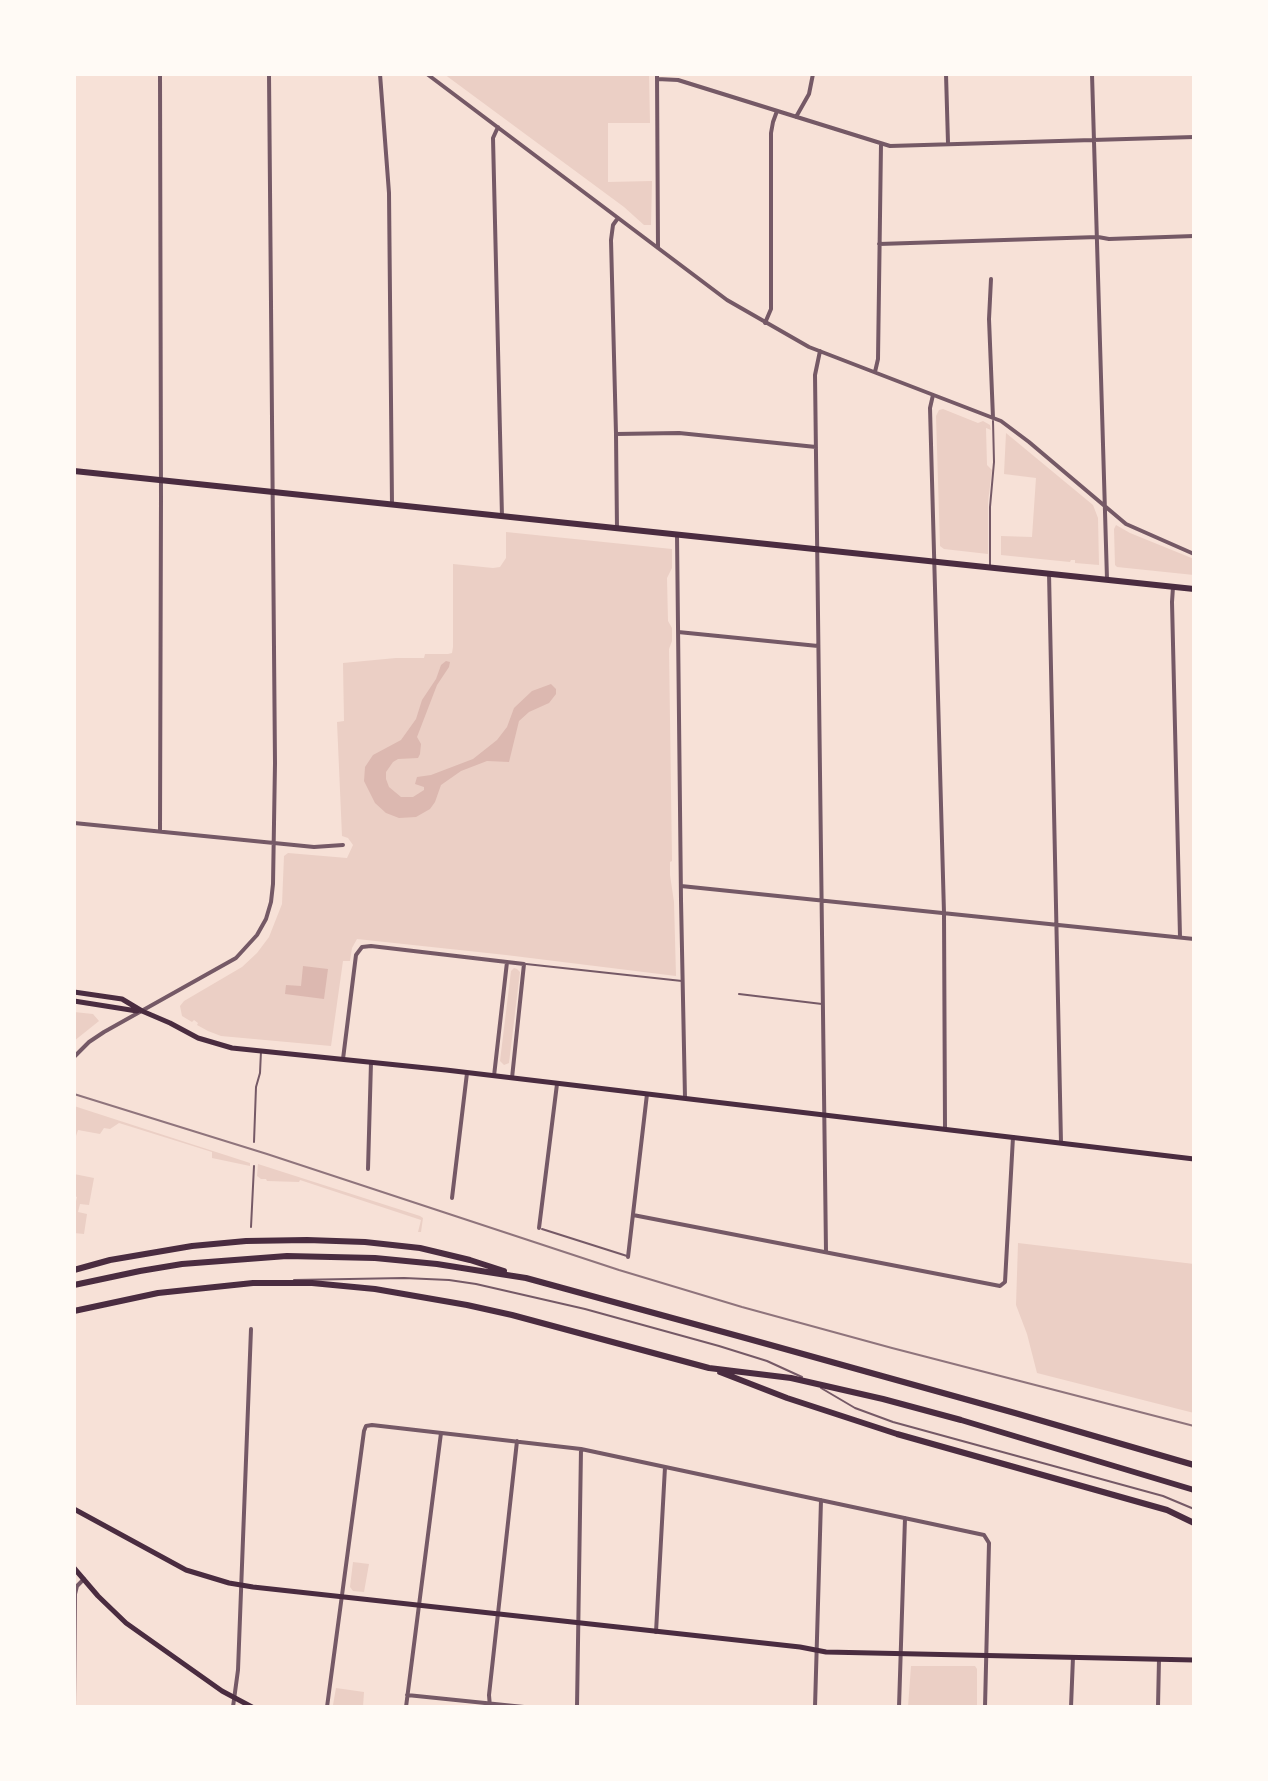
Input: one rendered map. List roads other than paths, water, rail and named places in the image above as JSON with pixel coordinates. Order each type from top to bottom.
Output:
[{"type":"main road","points":[[74,471],[1194,589]]},
{"type":"main road","points":[[74,992],[122,999],[210,1043],[232,1048],[557,1083],[1194,1159]]},
{"type":"main road","points":[[74,1001],[142,1011]]},
{"type":"main road","points":[[74,1270],[118,1258],[246,1241],[321,1240],[420,1248],[1001,1408],[1194,1465]]},
{"type":"main road","points":[[74,1285],[194,1263],[302,1256],[422,1262],[526,1278]]},
{"type":"main road","points":[[74,1311],[179,1290],[273,1282],[375,1289],[467,1305],[709,1368],[787,1398],[897,1434],[1159,1507],[1194,1523]]},
{"type":"main road","points":[[709,1368],[791,1378],[883,1399],[1194,1490]]},
{"type":"main road","points":[[74,1509],[186,1570],[242,1586],[817,1650],[1194,1660]]},
{"type":"main road","points":[[74,1568],[126,1623],[175,1659],[252,1707]]},
{"type":"street","points":[[160,74],[160,831]]},
{"type":"street","points":[[74,1057],[94,1038],[227,965],[251,943],[264,924],[270,907],[274,843],[269,74]]},
{"type":"street","points":[[380,74],[389,193],[392,505]]},
{"type":"street","points":[[427,74],[727,300],[820,351],[993,418],[1021,436],[1118,519],[1133,529],[1194,554]]},
{"type":"street","points":[[796,117],[809,94],[813,74]]},
{"type":"street","points":[[946,74],[948,143]]},
{"type":"street","points":[[1092,74],[1107,580]]},
{"type":"street","points":[[658,248],[657,76],[890,146],[1194,137]]},
{"type":"street","points":[[765,323],[771,309],[771,133],[777,111]]},
{"type":"street","points":[[498,127],[493,138],[502,517]]},
{"type":"street","points":[[875,372],[878,359],[881,144]]},
{"type":"street","points":[[617,529],[611,240],[613,225],[618,218]]},
{"type":"street","points":[[879,244],[1194,236]]},
{"type":"street","points":[[991,279],[989,319],[993,418]]},
{"type":"street","points":[[820,351],[815,375],[826,1252]]},
{"type":"street","points":[[933,395],[930,408],[944,913],[945,1128]]},
{"type":"street","points":[[616,434],[679,433],[816,447]]},
{"type":"street","points":[[677,535],[685,1098]]},
{"type":"street","points":[[1049,573],[1061,1143]]},
{"type":"street","points":[[1173,587],[1180,937]]},
{"type":"street","points":[[678,632],[818,646]]},
{"type":"street","points":[[74,823],[320,847],[343,845]]},
{"type":"street","points":[[681,886],[1194,939]]},
{"type":"street","points":[[343,1059],[356,955],[362,947],[371,946],[524,964],[512,1078]]},
{"type":"street","points":[[494,1076],[507,962]]},
{"type":"street","points":[[368,1169],[371,1062]]},
{"type":"street","points":[[452,1198],[467,1073]]},
{"type":"street","points":[[539,1228],[557,1083]]},
{"type":"street","points":[[628,1257],[647,1094]]},
{"type":"street","points":[[633,1215],[1003,1285],[1013,1137]]},
{"type":"street","points":[[233,1707],[242,1586],[251,1329]]},
{"type":"street","points":[[327,1707],[364,1431],[366,1426],[372,1425],[581,1449],[982,1535],[987,1539],[985,1707]]},
{"type":"street","points":[[406,1707],[441,1433]]},
{"type":"street","points":[[490,1705],[517,1441]]},
{"type":"street","points":[[577,1707],[581,1449]]},
{"type":"street","points":[[656,1633],[665,1467]]},
{"type":"street","points":[[815,1707],[821,1500]]},
{"type":"street","points":[[899,1707],[905,1518]]},
{"type":"street","points":[[74,1707],[75,1594],[77,1586],[84,1579]]},
{"type":"street","points":[[1071,1707],[1073,1657]]},
{"type":"street","points":[[1158,1707],[1159,1659]]},
{"type":"street","points":[[407,1695],[524,1707]]},
{"type":"lane","points":[[990,567],[993,418]]},
{"type":"lane","points":[[524,964],[683,981]]},
{"type":"lane","points":[[739,994],[823,1004]]},
{"type":"lane","points":[[254,1142],[261,1051]]},
{"type":"lane","points":[[251,1227],[254,1166]]},
{"type":"lane","points":[[539,1228],[628,1257]]},
{"type":"lane","points":[[273,1282],[353,1278],[449,1280],[513,1291],[719,1346],[777,1365],[855,1408],[1163,1496],[1194,1509]]},
{"type":"railway","points":[[74,1094],[742,1307],[1194,1426]]}]
